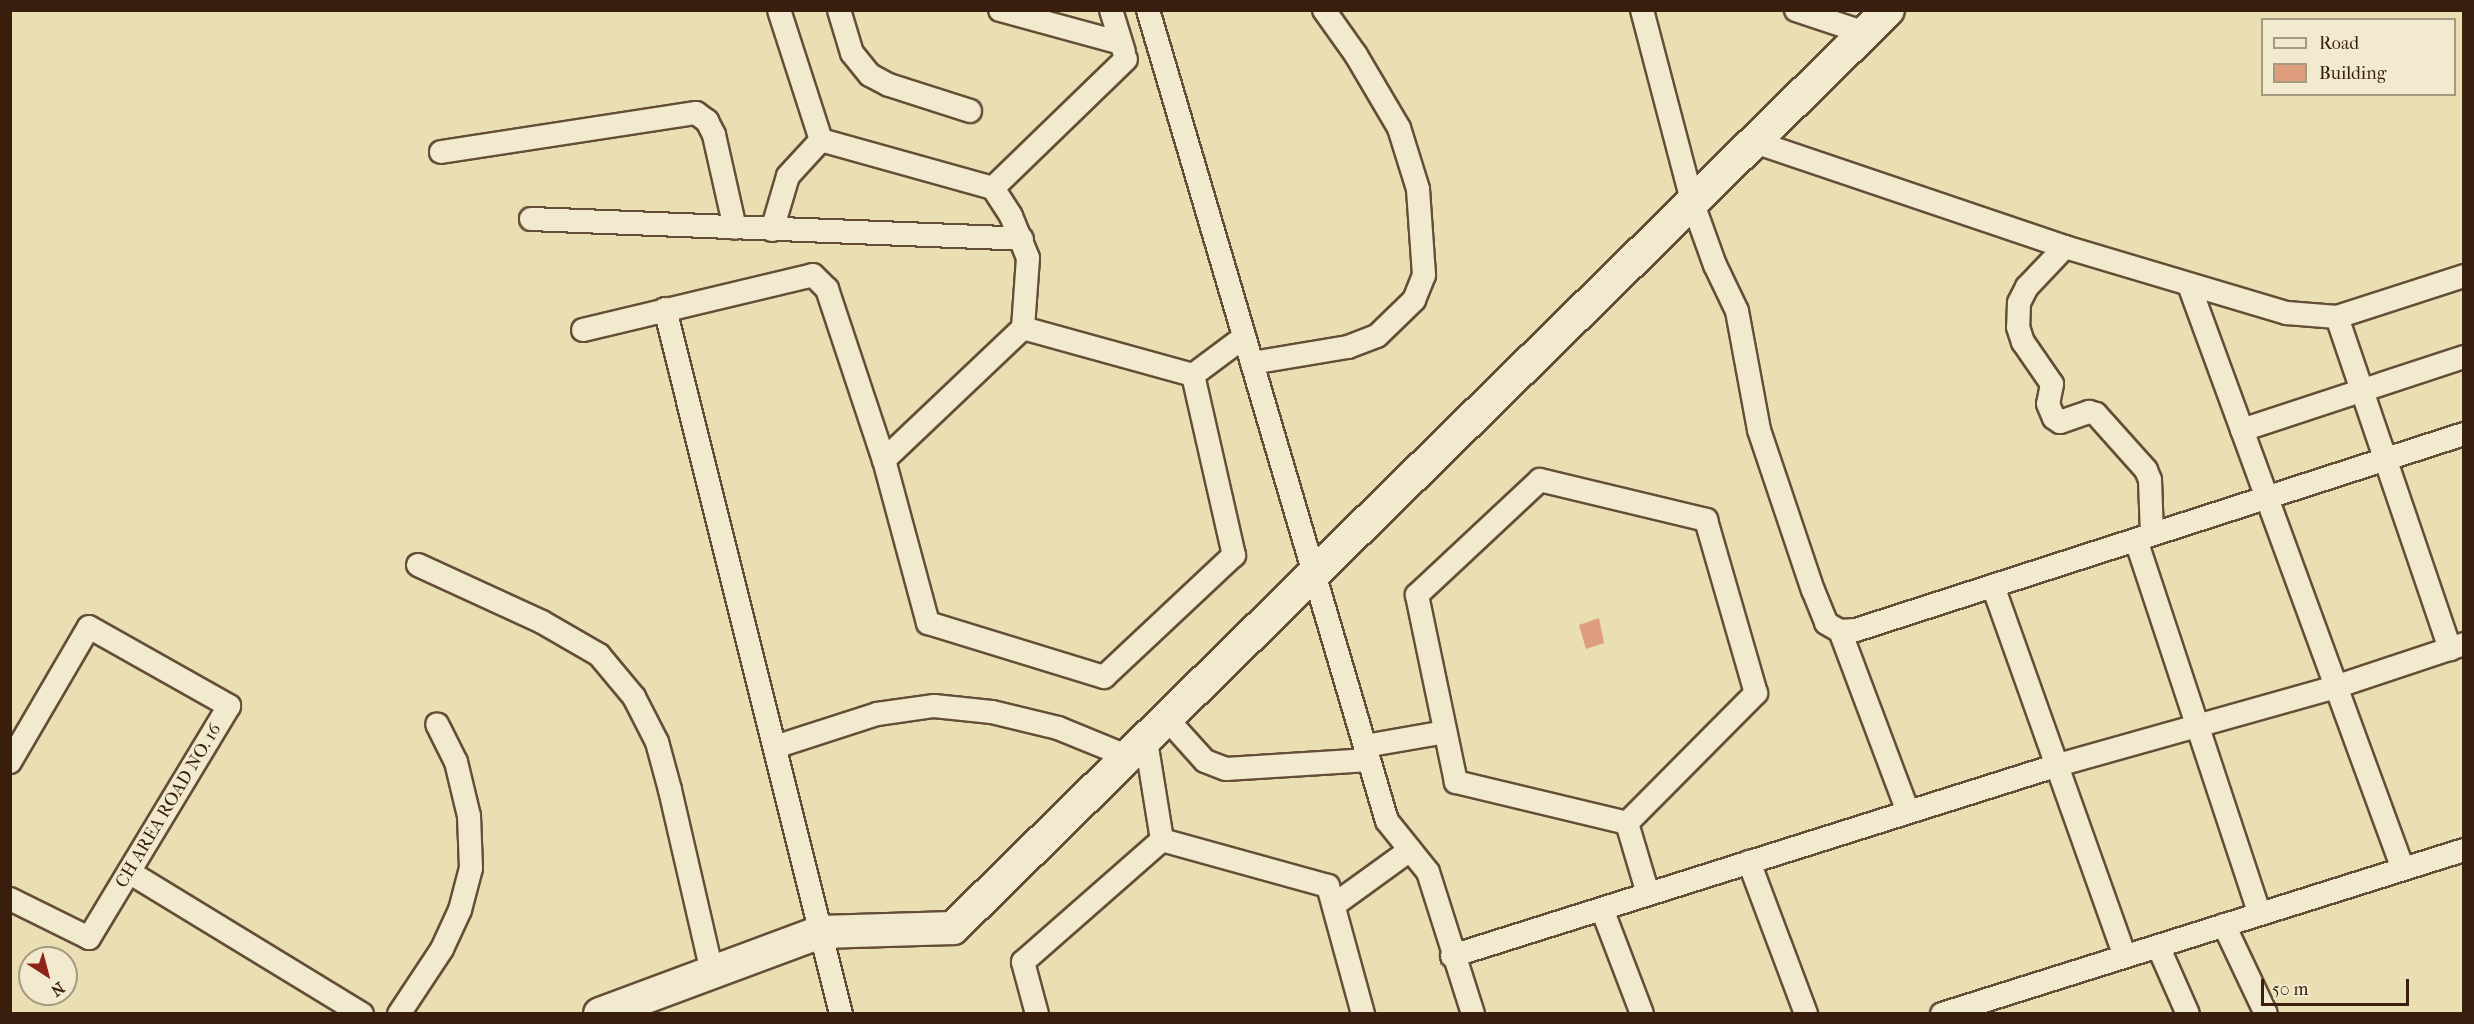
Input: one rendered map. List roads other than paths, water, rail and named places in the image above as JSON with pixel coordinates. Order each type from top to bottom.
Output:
[{"type":"street","points":[[779,10],[820,140]]},
{"type":"street","points":[[839,10],[852,53],[870,75],[889,85],[970,111]]},
{"type":"street","points":[[1000,10],[1124,51],[1165,70]]},
{"type":"street","points":[[1111,10],[1124,51]]},
{"type":"street","points":[[1148,10],[1387,821],[1428,872],[1452,956],[1473,1014]]},
{"type":"street","points":[[1252,363],[1347,347],[1377,336],[1414,300],[1424,275],[1419,189],[1399,128],[1356,55],[1324,10]]},
{"type":"street","points":[[1642,10],[1693,204],[1715,265],[1737,311],[1759,430],[1826,623],[1840,631],[1856,630],[2463,434]]},
{"type":"street","points":[[1796,10],[1865,33]]},
{"type":"street","points":[[600,1014],[822,932],[953,928],[1315,577],[1888,10]]},
{"type":"street","points":[[993,188],[1124,51]]},
{"type":"street","points":[[441,152],[696,114],[707,121],[714,135],[735,228]]},
{"type":"street","points":[[820,140],[993,188],[1022,239],[1028,258],[1023,328],[884,460]]},
{"type":"street","points":[[772,230],[788,176],[820,140]]},
{"type":"street","points":[[1755,142],[2065,247],[2287,314],[2337,317],[2463,276]]},
{"type":"street","points":[[531,219],[1022,239]]},
{"type":"street","points":[[2065,247],[2027,287],[2019,303],[2018,327],[2023,342],[2052,384],[2048,404],[2054,418],[2060,422],[2089,412],[2096,414],[2146,470],[2150,480],[2144,537],[2198,726],[2259,913]]},
{"type":"street","points":[[582,330],[805,275],[822,281],[884,460],[928,623],[1104,677],[1234,555],[1193,375]]},
{"type":"street","points":[[2189,285],[2403,869]]},
{"type":"street","points":[[665,309],[841,1014]]},
{"type":"street","points":[[1452,956],[2058,765],[2335,687],[2456,647],[2384,459],[2337,317]]},
{"type":"street","points":[[1023,328],[1193,375]]},
{"type":"street","points":[[1193,375],[1244,337]]},
{"type":"street","points":[[2242,429],[2463,357]]},
{"type":"street","points":[[1540,480],[1706,520],[1756,693],[1627,823],[1456,782],[1417,595],[1540,480]]},
{"type":"street","points":[[417,565],[542,622],[599,655],[634,697],[657,742],[712,972]]},
{"type":"street","points":[[1993,586],[2125,956]]},
{"type":"street","name":"CH AREA ROAD NO. 16","points":[[10,762],[89,627],[229,706],[89,938],[10,899]]},
{"type":"street","points":[[1840,631],[1908,812]]},
{"type":"street","points":[[775,747],[877,714],[934,706],[992,712],[1137,749]]},
{"type":"street","points":[[1168,720],[1205,761],[1226,769],[1367,753],[1445,732]]},
{"type":"street","points":[[399,1014],[442,949],[460,910],[471,868],[469,816],[459,773],[437,724]]},
{"type":"street","points":[[1137,749],[1162,840]]},
{"type":"street","points":[[1627,823],[1648,894]]},
{"type":"street","points":[[1162,840],[1328,886],[1363,1014]]},
{"type":"street","points":[[1037,1014],[1023,962],[1162,840]]},
{"type":"street","points":[[1334,905],[1410,850]]},
{"type":"street","points":[[1942,1014],[2463,851]]},
{"type":"street","points":[[1749,862],[1806,1014]]},
{"type":"street","points":[[129,872],[362,1014]]},
{"type":"street","points":[[1602,909],[1642,1014]]},
{"type":"street","points":[[2224,926],[2266,1014]]},
{"type":"street","points":[[2158,946],[2188,1014]]}]
